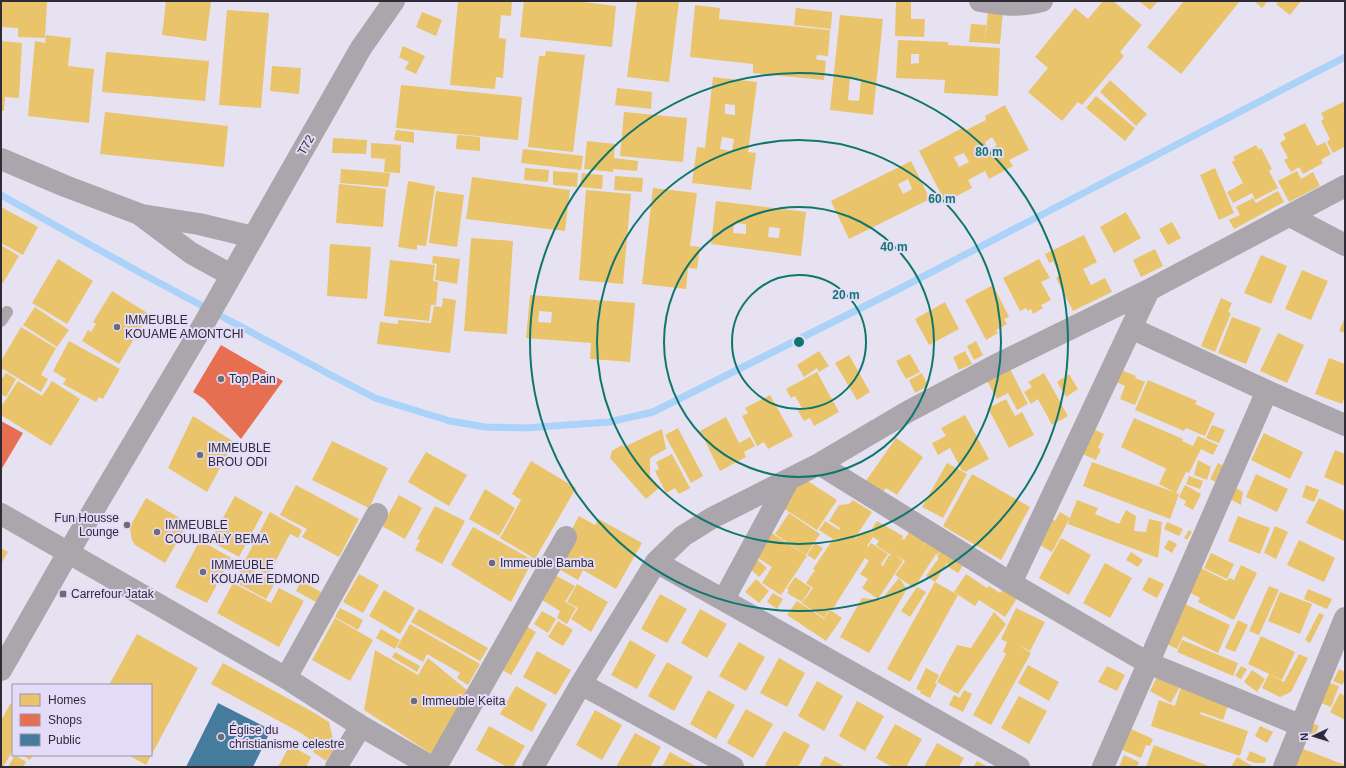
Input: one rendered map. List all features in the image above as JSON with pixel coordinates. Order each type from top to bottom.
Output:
[{"type":"street","name":"T72","points":[[1,670],[68,552],[198,334],[362,48],[394,1]]},
{"type":"street","points":[[980,1],[1022,6],[1042,1]]},
{"type":"street","points":[[1,159],[65,186],[139,214],[199,224],[253,237]]},
{"type":"street","points":[[533,767],[581,684],[656,562],[683,536],[712,518],[788,481],[909,411],[996,365],[1149,290],[1345,186]]},
{"type":"street","points":[[139,214],[226,283]]},
{"type":"street","points":[[1290,216],[1345,245]]},
{"type":"street","points":[[1011,583],[1149,290]]},
{"type":"street","points":[[1131,328],[1267,391],[1345,425]]},
{"type":"street","points":[[1103,767],[1267,391]]},
{"type":"street","points":[[819,464],[1011,583],[1148,663],[1302,726]]},
{"type":"street","points":[[724,600],[788,481]]},
{"type":"street","points":[[1,514],[286,678],[361,726],[432,767]]},
{"type":"street","points":[[286,678],[377,514]]},
{"type":"street","points":[[436,767],[566,537]]},
{"type":"street","points":[[656,562],[1019,767]]},
{"type":"street","points":[[1284,767],[1345,618]]},
{"type":"street","points":[[581,684],[733,767]]},
{"type":"street","points":[[336,767],[361,726]]},
{"type":"building: Homes","points":[[1,1],[47,1],[45,38],[18,37],[18,28],[1,27]]},
{"type":"building: Homes","points":[[166,1],[211,1],[206,41],[162,35]]},
{"type":"building: Homes","points":[[458,1],[512,1],[511,16],[501,15],[499,38],[506,39],[503,78],[496,77],[495,89],[450,85]]},
{"type":"building: Homes","points":[[524,1],[575,1],[616,6],[612,47],[520,37]]},
{"type":"building: Homes","points":[[637,1],[679,1],[669,82],[627,77]]},
{"type":"building: Homes","points":[[896,1],[911,1],[911,19],[925,19],[924,37],[895,36]]},
{"type":"building: Homes","points":[[1103,1],[1113,1],[1142,25],[1120,52],[1124,56],[1082,105],[1078,102],[1062,121],[1028,92],[1048,68],[1035,57],[1075,8],[1088,19]]},
{"type":"building: Homes","points":[[1139,1],[1158,1],[1150,10]]},
{"type":"building: Homes","points":[[1184,1],[1240,1],[1181,74],[1147,47]]},
{"type":"building: Homes","points":[[1254,1],[1268,1],[1262,8]]},
{"type":"building: Homes","points":[[1278,1],[1301,1],[1290,15],[1276,4]]},
{"type":"building: Homes","points":[[695,5],[720,8],[719,19],[830,30],[828,56],[817,55],[816,59],[826,61],[824,80],[753,73],[753,64],[690,57]]},
{"type":"building: Homes","points":[[796,8],[832,12],[831,29],[794,25]]},
{"type":"building: Homes","points":[[227,10],[269,13],[261,108],[219,105]]},
{"type":"building: Homes","points":[[988,11],[1003,12],[1000,44],[985,43]]},
{"type":"building: Homes","points":[[422,12],[442,20],[436,36],[416,27]]},
{"type":"building: Homes","points":[[840,15],[883,19],[873,115],[830,110]],"holes":[[[850,78],[861,79],[859,101],[848,100]]]},
{"type":"building: Homes","points":[[971,24],[986,25],[985,43],[969,42]]},
{"type":"building: Homes","points":[[46,35],[71,38],[68,66],[94,69],[89,123],[28,116],[35,41],[45,43]]},
{"type":"building: Homes","points":[[898,40],[948,42],[948,45],[1000,48],[998,96],[944,93],[945,80],[896,78]],"holes":[[[911,54],[919,54],[919,63],[911,64]]]},
{"type":"building: Homes","points":[[1,41],[22,43],[19,98],[5,97],[4,111],[1,111]]},
{"type":"building: Homes","points":[[403,46],[425,56],[416,74],[405,69],[409,62],[399,57]]},
{"type":"building: Homes","points":[[546,51],[585,55],[573,152],[528,147],[539,56],[545,56]]},
{"type":"building: Homes","points":[[106,52],[209,61],[205,101],[102,92]]},
{"type":"building: Homes","points":[[272,66],[301,68],[299,94],[270,91]]},
{"type":"building: Homes","points":[[713,77],[757,82],[748,152],[756,153],[751,190],[692,183],[697,147],[705,148]],"holes":[[[725,104],[735,105],[735,115],[725,114]],[[722,137],[734,139],[732,151],[720,149]]]},
{"type":"building: Homes","points":[[1110,80],[1147,114],[1136,126],[1100,92]]},
{"type":"building: Homes","points":[[401,85],[522,97],[518,140],[396,128]]},
{"type":"building: Homes","points":[[617,88],[652,92],[651,109],[615,105]]},
{"type":"building: Homes","points":[[1096,96],[1135,128],[1125,141],[1086,108]]},
{"type":"building: Homes","points":[[1345,101],[1345,150],[1344,147],[1333,153],[1327,142],[1330,139],[1321,121],[1324,119],[1321,113]]},
{"type":"building: Homes","points":[[1005,105],[1029,150],[1009,160],[1013,166],[989,179],[985,171],[968,180],[972,188],[945,202],[919,151],[964,127],[966,130],[986,120],[985,116]],"holes":[[[992,137],[997,145],[989,150],[985,142]],[[964,153],[969,162],[959,167],[954,157]]]},
{"type":"building: Homes","points":[[105,112],[228,126],[224,167],[100,154]]},
{"type":"building: Homes","points":[[624,112],[687,118],[683,162],[620,156]]},
{"type":"building: Homes","points":[[1305,123],[1317,146],[1325,142],[1331,154],[1321,160],[1323,163],[1303,174],[1299,167],[1291,172],[1284,160],[1288,158],[1280,143],[1286,139],[1283,134]]},
{"type":"building: Homes","points":[[396,130],[414,132],[414,143],[394,140]]},
{"type":"building: Homes","points":[[457,135],[480,137],[480,151],[456,149]]},
{"type":"building: Homes","points":[[333,138],[367,140],[366,154],[332,153]]},
{"type":"building: Homes","points":[[587,141],[615,144],[614,158],[638,161],[637,171],[613,169],[613,172],[584,169]]},
{"type":"building: Homes","points":[[371,143],[401,145],[400,173],[384,172],[385,159],[371,158]]},
{"type":"building: Homes","points":[[1256,145],[1259,150],[1261,148],[1272,169],[1269,171],[1278,188],[1255,200],[1252,193],[1233,203],[1227,192],[1243,183],[1232,162],[1235,160],[1233,157]]},
{"type":"building: Homes","points":[[523,149],[583,156],[581,170],[521,163]]},
{"type":"building: Homes","points":[[911,161],[930,199],[849,239],[831,201]],"holes":[[[908,179],[912,189],[903,194],[898,184]]]},
{"type":"building: Homes","points":[[525,168],[549,170],[548,182],[524,180]]},
{"type":"building: Homes","points":[[1215,168],[1234,213],[1219,220],[1200,175]]},
{"type":"building: Homes","points":[[341,169],[390,173],[388,187],[340,183]]},
{"type":"building: Homes","points":[[553,171],[578,173],[577,187],[553,185]]},
{"type":"building: Homes","points":[[1297,171],[1301,179],[1313,172],[1320,186],[1289,202],[1278,181]]},
{"type":"building: Homes","points":[[582,173],[603,175],[602,189],[580,187]]},
{"type":"building: Homes","points":[[615,176],[643,178],[642,192],[614,190]]},
{"type":"building: Homes","points":[[472,177],[570,190],[565,231],[466,219]]},
{"type":"building: Homes","points":[[408,181],[435,186],[426,246],[417,245],[417,250],[398,247]]},
{"type":"building: Homes","points":[[339,184],[386,189],[383,227],[336,223]]},
{"type":"building: Homes","points":[[653,188],[697,193],[690,246],[700,247],[697,269],[688,268],[686,289],[642,284]]},
{"type":"building: Homes","points":[[586,190],[631,194],[623,284],[579,280]]},
{"type":"building: Homes","points":[[436,191],[464,195],[457,247],[429,243]]},
{"type":"building: Homes","points":[[1278,191],[1284,202],[1234,229],[1229,220],[1240,215],[1236,207],[1253,198],[1256,203]]},
{"type":"building: Homes","points":[[716,201],[806,212],[801,256],[711,244]],"holes":[[[734,223],[746,224],[746,234],[733,233]],[[769,227],[780,228],[779,238],[768,237]]]},
{"type":"building: Homes","points":[[1,207],[38,227],[23,255],[1,243]]},
{"type":"building: Homes","points":[[1126,212],[1141,238],[1114,253],[1100,227]]},
{"type":"building: Homes","points":[[1172,222],[1181,238],[1168,245],[1159,229]]},
{"type":"building: Homes","points":[[1084,235],[1097,262],[1083,269],[1091,285],[1105,278],[1112,292],[1073,311],[1056,278],[1060,275],[1053,261],[1049,263],[1045,254]]},
{"type":"building: Homes","points":[[471,238],[513,241],[507,334],[464,331]]},
{"type":"building: Homes","points":[[330,244],[371,247],[367,299],[327,296]]},
{"type":"building: Homes","points":[[1,245],[19,256],[3,283],[1,282]]},
{"type":"building: Homes","points":[[1155,249],[1163,266],[1141,277],[1133,260]]},
{"type":"building: Homes","points":[[1261,255],[1287,266],[1271,304],[1244,293]]},
{"type":"building: Homes","points":[[433,256],[460,259],[457,284],[435,280],[437,264],[432,263]]},
{"type":"building: Homes","points":[[58,259],[93,281],[67,324],[32,303]]},
{"type":"building: Homes","points":[[1039,259],[1050,278],[1041,282],[1051,300],[1041,305],[1043,308],[1033,314],[1031,309],[1028,311],[1026,308],[1020,311],[1003,278]]},
{"type":"building: Homes","points":[[390,260],[435,265],[433,281],[438,282],[436,305],[431,305],[429,321],[384,316]]},
{"type":"building: Homes","points":[[1302,270],[1328,281],[1311,320],[1285,309]]},
{"type":"building: Homes","points":[[993,285],[1009,317],[1004,319],[1007,324],[996,330],[998,333],[986,340],[965,300]]},
{"type":"building: Homes","name":"IMMEUBLE KOUAME AMONTCHI","points":[[112,291],[149,314],[119,364],[82,341],[88,330],[91,332],[96,324],[93,322]]},
{"type":"building: Homes","points":[[530,295],[635,303],[630,362],[590,359],[591,343],[526,338]],"holes":[[[539,311],[552,312],[551,323],[538,322]]]},
{"type":"building: Homes","points":[[443,298],[456,300],[450,353],[377,344],[380,322],[398,324],[398,320],[431,323],[434,306],[442,307]]},
{"type":"building: Homes","points":[[1221,298],[1232,303],[1228,312],[1231,313],[1215,352],[1201,346]]},
{"type":"building: Homes","points":[[945,302],[959,329],[929,345],[915,319]]},
{"type":"building: Homes","points":[[35,307],[69,330],[57,347],[23,325]]},
{"type":"building: Homes","points":[[1232,317],[1261,328],[1246,364],[1218,353]]},
{"type":"building: Homes","points":[[1345,317],[1345,333],[1339,331]]},
{"type":"building: Homes","points":[[21,327],[56,348],[41,375],[48,379],[41,392],[1,368],[1,361]]},
{"type":"building: Homes","points":[[1278,333],[1304,345],[1287,383],[1260,371]]},
{"type":"building: Homes","points":[[69,341],[120,369],[103,399],[99,397],[96,402],[63,384],[66,379],[53,371]]},
{"type":"building: Homes","points":[[976,341],[983,355],[974,360],[967,346]]},
{"type":"building: Homes","points":[[819,351],[829,366],[819,372],[817,368],[804,377],[797,365]]},
{"type":"building: Homes","points":[[965,351],[972,364],[959,370],[953,357]]},
{"type":"building: Homes","points":[[910,354],[920,372],[906,379],[896,361]]},
{"type":"building: Homes","points":[[849,355],[870,392],[857,400],[835,363]]},
{"type":"building: Homes","points":[[1329,358],[1345,364],[1345,397],[1342,404],[1315,394]]},
{"type":"building: Homes","points":[[1117,368],[1136,376],[1135,378],[1145,382],[1135,405],[1120,399],[1125,386],[1112,380]]},
{"type":"building: Homes","points":[[1010,369],[1028,404],[1017,410],[1008,393],[997,399],[987,381]]},
{"type":"building: Homes","points":[[817,372],[839,412],[814,426],[810,418],[804,421],[798,411],[802,408],[795,396],[791,398],[786,389]]},
{"type":"building: Homes","points":[[6,373],[16,379],[6,397],[1,394],[1,380]]},
{"type":"building: Homes","points":[[922,373],[928,386],[915,393],[909,380]]},
{"type":"building: Homes","points":[[1044,373],[1068,416],[1052,425],[1038,399],[1031,404],[1024,392],[1032,387],[1028,382]]},
{"type":"building: Homes","points":[[1069,374],[1078,389],[1066,397],[1057,382]]},
{"type":"building: Homes","points":[[1148,380],[1197,401],[1195,404],[1215,413],[1205,436],[1186,428],[1184,431],[1135,410]]},
{"type":"building: Homes","points":[[18,381],[42,396],[52,381],[80,399],[51,446],[1,415],[1,407]]},
{"type":"building: Homes","points":[[770,395],[793,436],[768,449],[764,442],[757,446],[742,416],[748,413],[745,408]]},
{"type":"building: Homes","points":[[1006,399],[1015,416],[1022,412],[1034,435],[1009,448],[988,408]]},
{"type":"building: Homes","points":[[965,415],[989,459],[965,472],[964,470],[962,471],[950,448],[938,455],[932,443],[946,436],[941,428]]},
{"type":"building: Homes","name":"IMMEUBLE BROU ODI","points":[[193,416],[234,442],[207,492],[168,468]]},
{"type":"building: Homes","points":[[726,417],[739,443],[750,437],[755,446],[744,452],[746,457],[720,471],[700,431]]},
{"type":"building: Homes","points":[[1134,418],[1183,439],[1182,441],[1193,446],[1198,436],[1218,445],[1213,455],[1201,449],[1189,473],[1186,472],[1176,493],[1159,484],[1166,469],[1169,470],[1121,447]]},
{"type":"building: Homes","points":[[1212,425],[1225,430],[1219,443],[1206,438]]},
{"type":"building: Homes","points":[[678,428],[703,476],[691,483],[665,435]]},
{"type":"building: Homes","points":[[1091,428],[1104,434],[1098,448],[1101,449],[1096,460],[1080,453]]},
{"type":"building: Homes","points":[[662,429],[666,449],[650,458],[650,476],[660,487],[646,499],[610,458],[612,451],[622,445],[624,447]]},
{"type":"building: Homes","points":[[1264,433],[1303,452],[1290,479],[1251,460]]},
{"type":"building: Homes","points":[[896,438],[923,457],[897,495],[886,488],[878,500],[861,488]]},
{"type":"building: Homes","points":[[332,441],[388,468],[369,508],[312,480]]},
{"type":"building: Homes","points":[[1335,450],[1345,454],[1345,486],[1324,477]]},
{"type":"building: Homes","points":[[426,452],[467,475],[449,506],[408,482]]},
{"type":"building: Homes","points":[[672,454],[690,488],[679,494],[675,488],[666,493],[655,471],[659,469],[656,462]]},
{"type":"building: Homes","points":[[1198,460],[1211,467],[1207,480],[1194,475]]},
{"type":"building: Homes","points":[[531,461],[576,488],[535,559],[500,538],[521,500],[512,494]]},
{"type":"building: Homes","points":[[1092,462],[1179,494],[1170,519],[1083,486]]},
{"type":"building: Homes","points":[[947,463],[967,474],[943,518],[922,507]]},
{"type":"building: Homes","points":[[1218,463],[1224,466],[1216,482],[1210,479]]},
{"type":"building: Homes","points":[[972,474],[1030,507],[1001,560],[943,526]]},
{"type":"building: Homes","points":[[1256,474],[1288,489],[1277,512],[1246,497]]},
{"type":"building: Homes","points":[[1189,476],[1203,481],[1200,489],[1186,484]]},
{"type":"building: Homes","points":[[803,478],[837,500],[817,530],[783,508]]},
{"type":"building: Homes","points":[[296,485],[359,519],[339,557],[302,537],[307,529],[280,515]]},
{"type":"building: Homes","points":[[1185,485],[1201,494],[1193,510],[1184,505],[1186,501],[1179,497]]},
{"type":"building: Homes","points":[[1306,485],[1319,490],[1314,502],[1302,497]]},
{"type":"building: Homes","points":[[1232,486],[1243,492],[1241,505],[1230,499]]},
{"type":"building: Homes","points":[[485,489],[515,508],[499,536],[469,519]]},
{"type":"building: Homes","points":[[399,495],[422,508],[405,539],[382,526]]},
{"type":"building: Homes","points":[[235,496],[263,512],[239,557],[210,541]]},
{"type":"building: Homes","name":"IMMEUBLE COULIBALY BEMA","points":[[146,498],[188,523],[165,563],[135,545],[132,540],[130,529],[132,523]]},
{"type":"building: Homes","points":[[1319,498],[1345,511],[1344,541],[1306,523]]},
{"type":"building: Homes","points":[[853,500],[872,512],[855,538],[856,539],[860,533],[869,532],[874,535],[870,532],[877,521],[903,536],[897,546],[902,538],[904,540],[910,531],[926,542],[919,553],[926,543],[943,547],[938,555],[936,554],[914,588],[895,575],[905,561],[895,555],[903,561],[878,599],[862,588],[868,579],[860,574],[869,561],[865,558],[832,610],[830,609],[824,618],[802,603],[813,588],[806,583],[815,570],[813,569],[833,539],[819,530],[825,521],[839,530],[840,528],[829,521],[839,505],[849,504]],"holes":[[[873,537],[879,541],[876,545],[891,555],[892,554],[891,556],[889,555],[883,566],[881,564],[888,554],[871,543],[868,547],[867,546]]]},
{"type":"building: Homes","points":[[1077,500],[1098,508],[1095,514],[1119,524],[1126,510],[1136,516],[1134,531],[1146,532],[1149,519],[1162,522],[1158,558],[1068,524]]},
{"type":"building: Homes","points":[[435,506],[465,521],[442,564],[415,550],[420,540],[417,539]]},
{"type":"building: Homes","points":[[270,512],[302,530],[298,538],[290,534],[268,575],[244,562]]},
{"type":"building: Homes","points":[[1060,512],[1070,518],[1052,552],[1038,544],[1052,519],[1055,521]]},
{"type":"building: Homes","points":[[789,513],[820,534],[806,555],[775,534]]},
{"type":"building: Homes","points":[[579,516],[595,525],[599,519],[642,543],[616,589],[583,570],[578,580],[557,568],[562,548]]},
{"type":"building: Homes","points":[[1238,516],[1270,528],[1260,554],[1228,541]]},
{"type":"building: Homes","points":[[1167,522],[1183,529],[1179,536],[1164,529]]},
{"type":"building: Homes","points":[[1275,526],[1288,532],[1276,559],[1264,553]]},
{"type":"building: Homes","name":"Immeuble Bamba","points":[[473,527],[533,560],[511,602],[451,565]]},
{"type":"building: Homes","points":[[767,530],[807,556],[781,595],[762,583],[772,567],[752,554]]},
{"type":"building: Homes","points":[[1189,530],[1192,532],[1187,540],[1184,538]]},
{"type":"building: Homes","points":[[1061,538],[1091,555],[1069,595],[1039,578]]},
{"type":"building: Homes","name":"IMMEUBLE KOUAME EDMOND","points":[[200,540],[231,558],[207,603],[175,587]]},
{"type":"building: Homes","points":[[1169,540],[1177,544],[1172,553],[1164,548]]},
{"type":"building: Homes","points":[[1299,540],[1335,558],[1324,582],[1287,565]]},
{"type":"building: Homes","points":[[815,543],[823,548],[815,560],[807,555]]},
{"type":"building: Homes","points":[[1,548],[8,552],[1,564]]},
{"type":"building: Homes","points":[[942,550],[964,564],[958,573],[947,566],[947,563],[935,582],[926,576],[939,558],[937,557]]},
{"type":"building: Homes","points":[[1131,552],[1143,560],[1138,567],[1126,560]]},
{"type":"building: Homes","points":[[1211,553],[1234,564],[1227,579],[1204,568]]},
{"type":"building: Homes","points":[[753,556],[767,568],[759,577],[745,564]]},
{"type":"building: Homes","points":[[1105,563],[1132,578],[1110,618],[1083,603]]},
{"type":"building: Homes","points":[[243,565],[275,583],[266,599],[235,582]]},
{"type":"building: Homes","points":[[1241,565],[1257,573],[1234,620],[1198,602],[1200,598],[1189,592],[1201,568],[1227,581],[1229,578],[1234,580]]},
{"type":"building: Homes","points":[[551,573],[575,586],[565,602],[576,608],[567,624],[557,618],[560,611],[542,600]]},
{"type":"building: Homes","points":[[359,574],[379,585],[363,613],[343,602]]},
{"type":"building: Homes","points":[[966,574],[987,588],[989,586],[1000,593],[1004,587],[1018,597],[1005,617],[979,600],[975,606],[954,592]]},
{"type":"building: Homes","points":[[795,577],[811,588],[802,602],[787,593],[789,590],[787,589]]},
{"type":"building: Homes","points":[[1149,577],[1164,584],[1157,598],[1142,590]]},
{"type":"building: Homes","points":[[899,578],[907,589],[869,653],[840,637],[862,598],[881,600]]},
{"type":"building: Homes","points":[[756,579],[769,591],[759,603],[745,592]]},
{"type":"building: Homes","points":[[301,581],[321,592],[316,602],[296,591]]},
{"type":"building: Homes","points":[[935,582],[958,595],[910,682],[887,669]]},
{"type":"building: Homes","points":[[233,583],[271,603],[279,588],[304,601],[279,647],[217,613]]},
{"type":"building: Homes","points":[[577,584],[608,602],[591,632],[571,619],[578,608],[567,602]]},
{"type":"building: Homes","points":[[1269,586],[1279,590],[1259,635],[1249,631]]},
{"type":"building: Homes","points":[[917,587],[926,592],[910,617],[901,611]]},
{"type":"building: Homes","points":[[1308,589],[1332,599],[1327,609],[1304,599]]},
{"type":"building: Homes","points":[[384,590],[415,608],[400,634],[369,616]]},
{"type":"building: Homes","points":[[1280,592],[1312,604],[1300,634],[1268,621]]},
{"type":"building: Homes","points":[[773,593],[783,599],[777,609],[767,602]]},
{"type":"building: Homes","points":[[660,594],[687,609],[667,643],[641,629]]},
{"type":"building: Homes","points":[[797,601],[824,619],[830,610],[842,618],[826,641],[787,615]]},
{"type":"building: Homes","points":[[1185,604],[1230,625],[1218,653],[1183,636],[1177,649],[1167,644]]},
{"type":"building: Homes","points":[[340,608],[363,620],[358,630],[335,617]]},
{"type":"building: Homes","points":[[1016,608],[1045,622],[1030,651],[1017,644],[1031,653],[991,725],[973,715],[1006,654],[1003,652],[1007,642],[1001,639]]},
{"type":"building: Homes","points":[[419,609],[488,648],[480,661],[411,622]]},
{"type":"building: Homes","points":[[700,609],[727,624],[707,658],[681,643]]},
{"type":"building: Homes","points":[[542,611],[556,619],[548,633],[534,624]]},
{"type":"building: Homes","points":[[994,612],[1006,624],[958,694],[937,682],[957,645],[971,648]]},
{"type":"building: Homes","points":[[1319,613],[1324,615],[1310,643],[1305,640]]},
{"type":"building: Homes","points":[[335,618],[373,640],[350,681],[312,660]]},
{"type":"building: Homes","points":[[1238,620],[1248,625],[1235,652],[1225,648]]},
{"type":"building: Homes","points":[[558,621],[573,630],[563,646],[548,637]]},
{"type":"building: Homes","points":[[410,624],[480,664],[468,685],[457,678],[460,673],[427,654],[423,662],[397,647]]},
{"type":"building: Homes","points":[[524,625],[536,632],[511,675],[499,668]]},
{"type":"building: Homes","points":[[381,629],[400,640],[395,649],[376,638]]},
{"type":"building: Homes","points":[[137,634],[198,668],[152,754],[152,684],[110,684]]},
{"type":"building: Homes","points":[[1261,636],[1295,652],[1282,680],[1248,664]]},
{"type":"building: Homes","points":[[630,640],[656,655],[637,689],[611,675]]},
{"type":"building: Homes","points":[[1182,640],[1238,663],[1233,676],[1177,652]]},
{"type":"building: Homes","points":[[739,642],[765,657],[746,691],[719,676]]},
{"type":"building: Homes","name":"Immeuble Keita","points":[[375,650],[418,675],[428,658],[468,691],[433,755],[364,710]]},
{"type":"building: Homes","points":[[537,651],[571,670],[556,695],[523,677]]},
{"type":"building: Homes","points":[[395,652],[420,666],[417,672],[392,657]]},
{"type":"building: Homes","points":[[1299,654],[1308,658],[1291,692],[1280,697],[1262,688],[1269,674],[1284,682]]},
{"type":"building: Homes","points":[[779,658],[805,673],[787,707],[760,693]]},
{"type":"building: Homes","points":[[667,662],[693,677],[674,711],[648,696]]},
{"type":"building: Homes","points":[[223,663],[329,722],[335,748],[326,761],[313,752],[316,744],[301,733],[211,684]]},
{"type":"building: Homes","points":[[1028,665],[1059,682],[1049,701],[1018,683]]},
{"type":"building: Homes","points":[[1107,666],[1125,675],[1117,691],[1098,682]]},
{"type":"building: Homes","points":[[1241,666],[1247,669],[1241,679],[1235,676]]},
{"type":"building: Homes","points":[[926,668],[939,675],[935,683],[937,684],[930,698],[920,693],[921,691],[916,689]]},
{"type":"building: Homes","points":[[1339,669],[1345,672],[1345,680],[1342,685],[1333,681]]},
{"type":"building: Homes","points":[[1252,670],[1265,679],[1257,692],[1244,682]]},
{"type":"building: Homes","points":[[1160,671],[1182,683],[1171,703],[1150,691]]},
{"type":"building: Homes","points":[[817,681],[843,696],[824,731],[798,716]]},
{"type":"building: Homes","points":[[1330,683],[1339,686],[1331,707],[1321,703]]},
{"type":"building: Homes","points":[[1182,684],[1230,700],[1223,720],[1201,712],[1200,714],[1248,731],[1240,756],[1151,726],[1159,700],[1175,706]]},
{"type":"building: Homes","points":[[516,686],[547,704],[532,732],[500,714]]},
{"type":"building: Homes","points":[[708,690],[735,705],[716,739],[690,724]]},
{"type":"building: Homes","points":[[964,690],[972,694],[963,712],[949,705],[954,695],[960,698]]},
{"type":"building: Homes","points":[[1340,693],[1345,696],[1345,720],[1330,712]]},
{"type":"building: Homes","points":[[1019,696],[1047,711],[1029,744],[1001,728]]},
{"type":"building: Homes","points":[[857,701],[884,716],[865,751],[839,736]]},
{"type":"building: Homes","points":[[10,704],[12,705],[12,752],[3,767],[1,767],[1,721]]},
{"type":"building: Homes","points":[[746,709],[773,724],[753,758],[727,743]]},
{"type":"building: Homes","points":[[595,710],[622,725],[602,760],[576,745]]},
{"type":"building: Homes","points":[[1306,720],[1319,726],[1315,736],[1302,730]]},
{"type":"building: Homes","points":[[895,724],[922,739],[906,767],[892,767],[876,758]]},
{"type":"building: Homes","points":[[489,726],[525,746],[513,767],[507,767],[476,750]]},
{"type":"building: Homes","points":[[1260,726],[1273,732],[1267,743],[1255,736]]},
{"type":"building: Homes","points":[[1127,727],[1153,739],[1150,746],[1146,745],[1141,758],[1118,748]]},
{"type":"building: Homes","points":[[784,731],[810,745],[798,767],[769,767],[765,765]]},
{"type":"building: Homes","points":[[635,733],[661,747],[650,767],[616,767]]},
{"type":"building: Homes","points":[[937,743],[964,758],[959,767],[924,767]]},
{"type":"building: Homes","points":[[290,745],[311,757],[306,767],[278,767]]},
{"type":"building: Homes","points":[[1154,745],[1211,767],[1146,767]]},
{"type":"building: Homes","points":[[1301,748],[1345,765],[1345,767],[1294,767]]},
{"type":"building: Homes","points":[[1250,751],[1266,758],[1265,763],[1255,763],[1246,760]]},
{"type":"building: Homes","points":[[670,752],[697,767],[662,767]]},
{"type":"building: Homes","points":[[1124,755],[1139,762],[1137,767],[1119,767]]},
{"type":"building: Homes","points":[[14,756],[26,762],[23,767],[8,767]]},
{"type":"building: Homes","points":[[24,756],[32,756],[30,760]]},
{"type":"building: Homes","points":[[130,756],[151,756],[146,765]]},
{"type":"building: Homes","points":[[825,756],[845,767],[819,767]]},
{"type":"building: Homes","points":[[1237,757],[1254,767],[1231,767]]},
{"type":"building: Homes","points":[[977,761],[988,767],[973,767]]},
{"type":"building: Shops","points":[[221,345],[283,381],[241,439],[204,399],[193,392]]},
{"type":"building: Shops","points":[[1,421],[23,433],[1,470]]},
{"type":"building: Public","points":[[218,703],[271,730],[253,767],[186,767]]},
{"type":"waterway","points":[[1,195],[139,272],[375,398],[450,421],[485,427],[525,428],[609,422],[653,412],[897,290],[1345,57]]},
{"type":"place","name":"IMMEUBLE KOUAME AMONTCHI","points":[[117,327]]},
{"type":"place","name":"Top Pain","points":[[221,379]]},
{"type":"place","name":"IMMEUBLE BROU ODI","points":[[200,455]]},
{"type":"place","name":"Fun Housse Lounge","points":[[127,525]]},
{"type":"place","name":"IMMEUBLE COULIBALY BEMA","points":[[157,532]]},
{"type":"place","name":"Immeuble Bamba","points":[[492,563]]},
{"type":"place","name":"IMMEUBLE KOUAME EDMOND","points":[[203,572]]},
{"type":"place","name":"Carrefour Jatak","points":[[63,594]]},
{"type":"place","name":"Immeuble Keita","points":[[414,701]]},
{"type":"place","name":"Église du christianisme celestre","points":[[221,737]]}]
